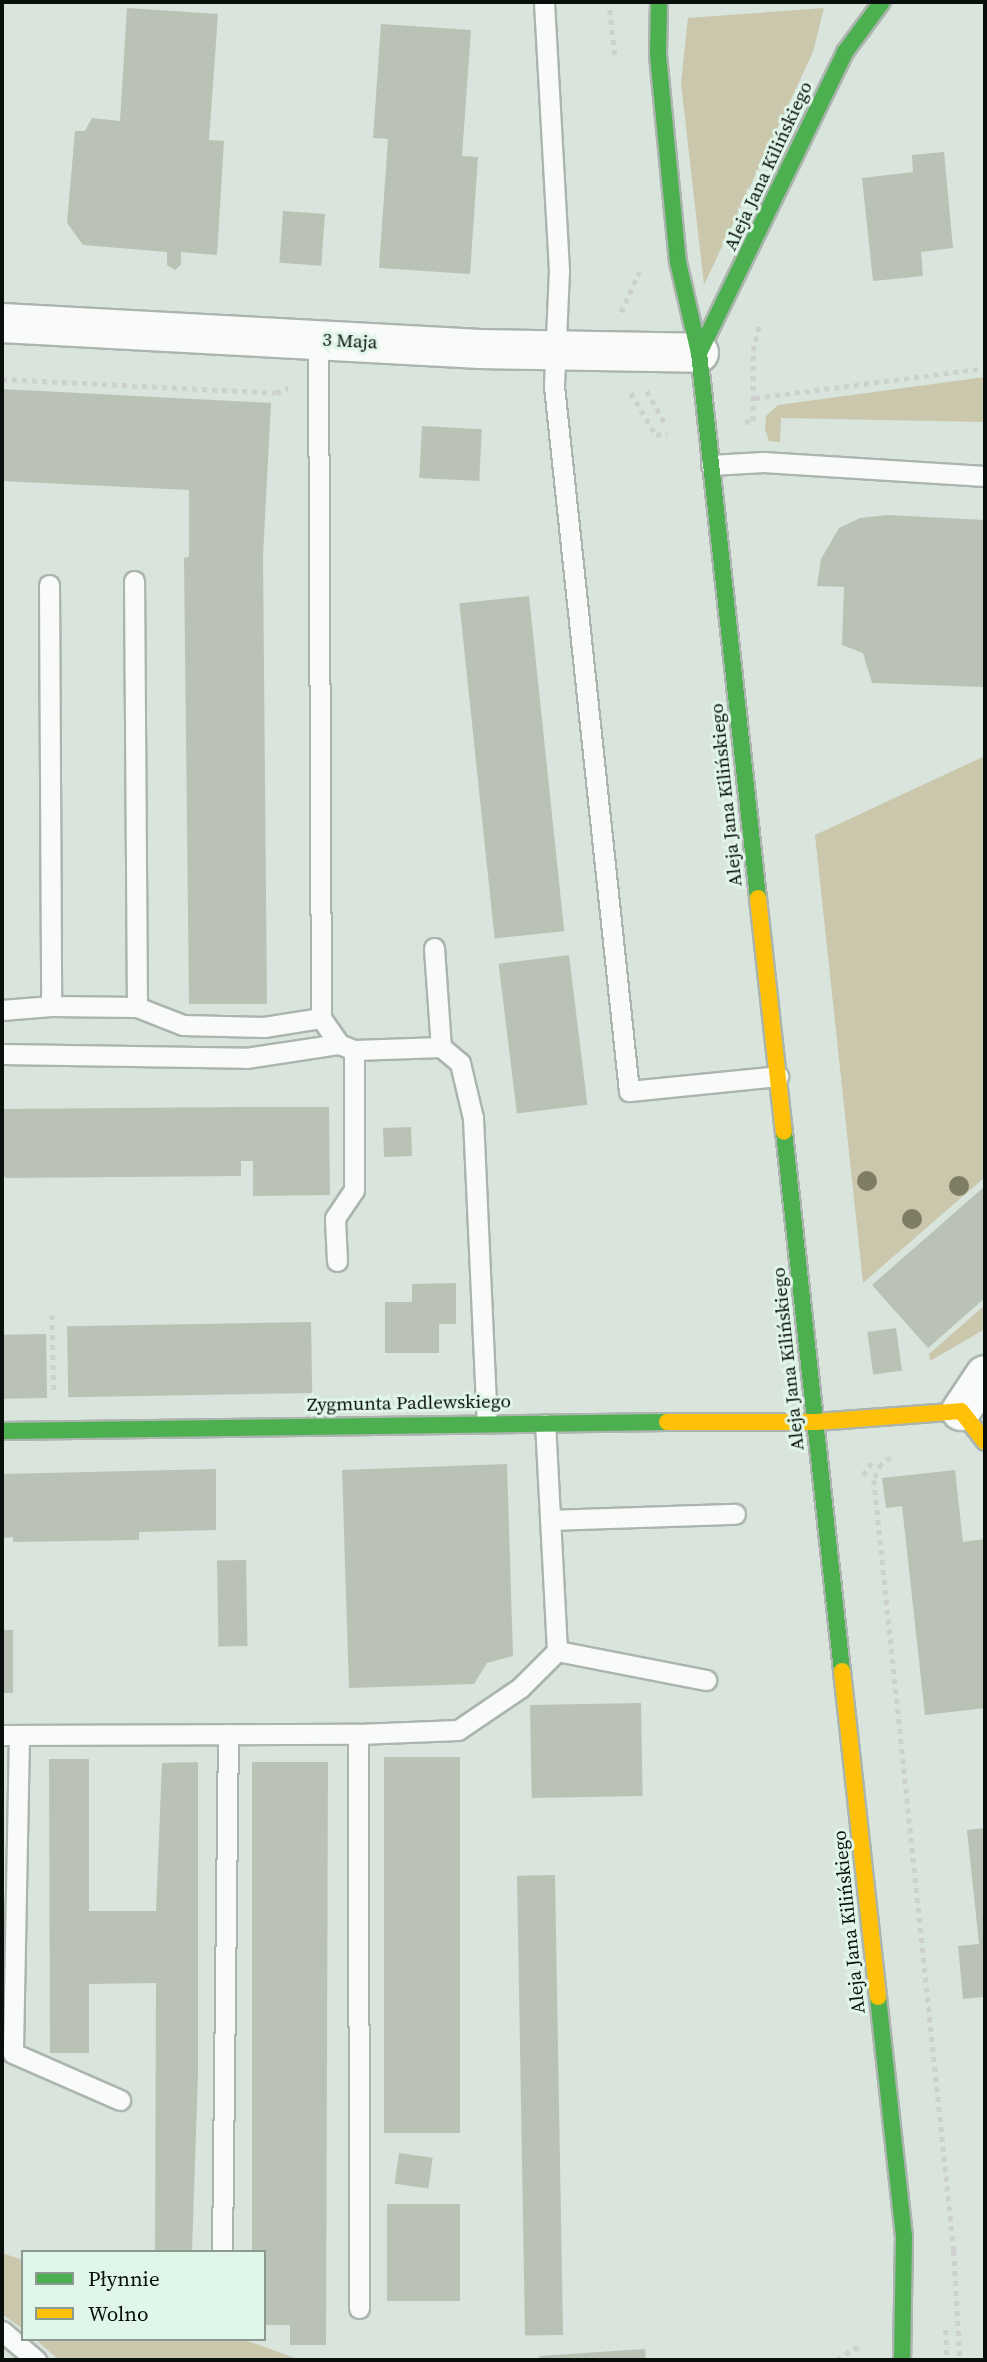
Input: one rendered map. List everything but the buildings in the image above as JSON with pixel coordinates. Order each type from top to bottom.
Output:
[{"type":"main road","name":"Aleja Jana Kilińskiego","points":[[699,353],[845,52],[882,2]]},
{"type":"main road","name":"Aleja Jana Kilińskiego","points":[[660,3],[658,55],[678,262],[699,353],[904,2237],[902,2360]]},
{"type":"main road","points":[[845,52],[848,14]]},
{"type":"main road","points":[[961,1411],[985,1442]]},
{"type":"main road","name":"Zygmunta Padlewskiego","points":[[2,1432],[487,1422],[817,1422],[961,1411]]},
{"type":"street","name":"3 Maja","points":[[2,323],[318,339],[699,353]]},
{"type":"street","points":[[961,1411],[985,1375]]},
{"type":"lane","points":[[544,2],[559,270],[554,386],[629,1091],[778,1076]]},
{"type":"lane","points":[[318,339],[321,1018],[346,1048],[354,1190],[335,1219],[337,1261]]},
{"type":"lane","points":[[711,465],[763,462],[985,476]]},
{"type":"lane","points":[[134,581],[137,1007]]},
{"type":"lane","points":[[48,585],[51,1006]]},
{"type":"lane","points":[[434,948],[441,1046]]},
{"type":"lane","points":[[2,1010],[51,1006],[137,1007],[183,1025],[264,1027],[321,1018]]},
{"type":"lane","points":[[2,1054],[246,1058],[346,1048],[441,1046],[460,1063],[470,1090],[487,1422]]},
{"type":"lane","points":[[121,2100],[13,2053],[10,1735],[358,1734],[458,1730],[520,1688],[557,1651],[545,1424]]},
{"type":"lane","points":[[550,1520],[735,1514]]},
{"type":"lane","points":[[557,1651],[706,1680]]},
{"type":"lane","points":[[222,2250],[228,1734]]},
{"type":"lane","points":[[358,1734],[359,2308]]},
{"type":"lane","points":[[2,2331],[36,2360]]},
{"type":"path","points":[[755,398],[985,368]]},
{"type":"path","points":[[52,1315],[55,1430]]},
{"type":"path","points":[[898,1453],[881,1464],[874,1479],[954,2251],[960,2360]]},
{"type":"path","points":[[837,2360],[854,2348],[863,2349]]},
{"type":"shaded area","points":[[824,8],[813,52],[704,285],[681,83],[688,18]]},
{"type":"shaded area","points":[[985,377],[985,422],[781,418],[780,442],[769,441],[765,429],[766,416],[778,405]]},
{"type":"shaded area","points":[[985,756],[985,1177],[863,1283],[815,835]]},
{"type":"shaded area","points":[[985,1305],[985,1329],[930,1361],[929,1354]]},
{"type":"shaded area","points":[[2,2253],[21,2259],[21,2328],[2,2314]]},
{"type":"shaded area","points":[[37,2341],[248,2341],[300,2360],[59,2360]]},
{"type":"traffic: fast","points":[[659,2],[658,55],[678,262],[699,353],[758,898]]},
{"type":"traffic: fast","points":[[699,353],[845,52],[882,2]]},
{"type":"traffic: fast","points":[[784,1132],[842,1671]]},
{"type":"traffic: fast","points":[[2,1431],[667,1422]]},
{"type":"traffic: fast","points":[[878,1997],[904,2237],[902,2360]]},
{"type":"traffic: slow","points":[[758,898],[784,1132]]},
{"type":"traffic: slow","points":[[667,1422],[816,1422],[961,1411],[985,1442]]},
{"type":"traffic: slow","points":[[842,1671],[878,1997]]}]
